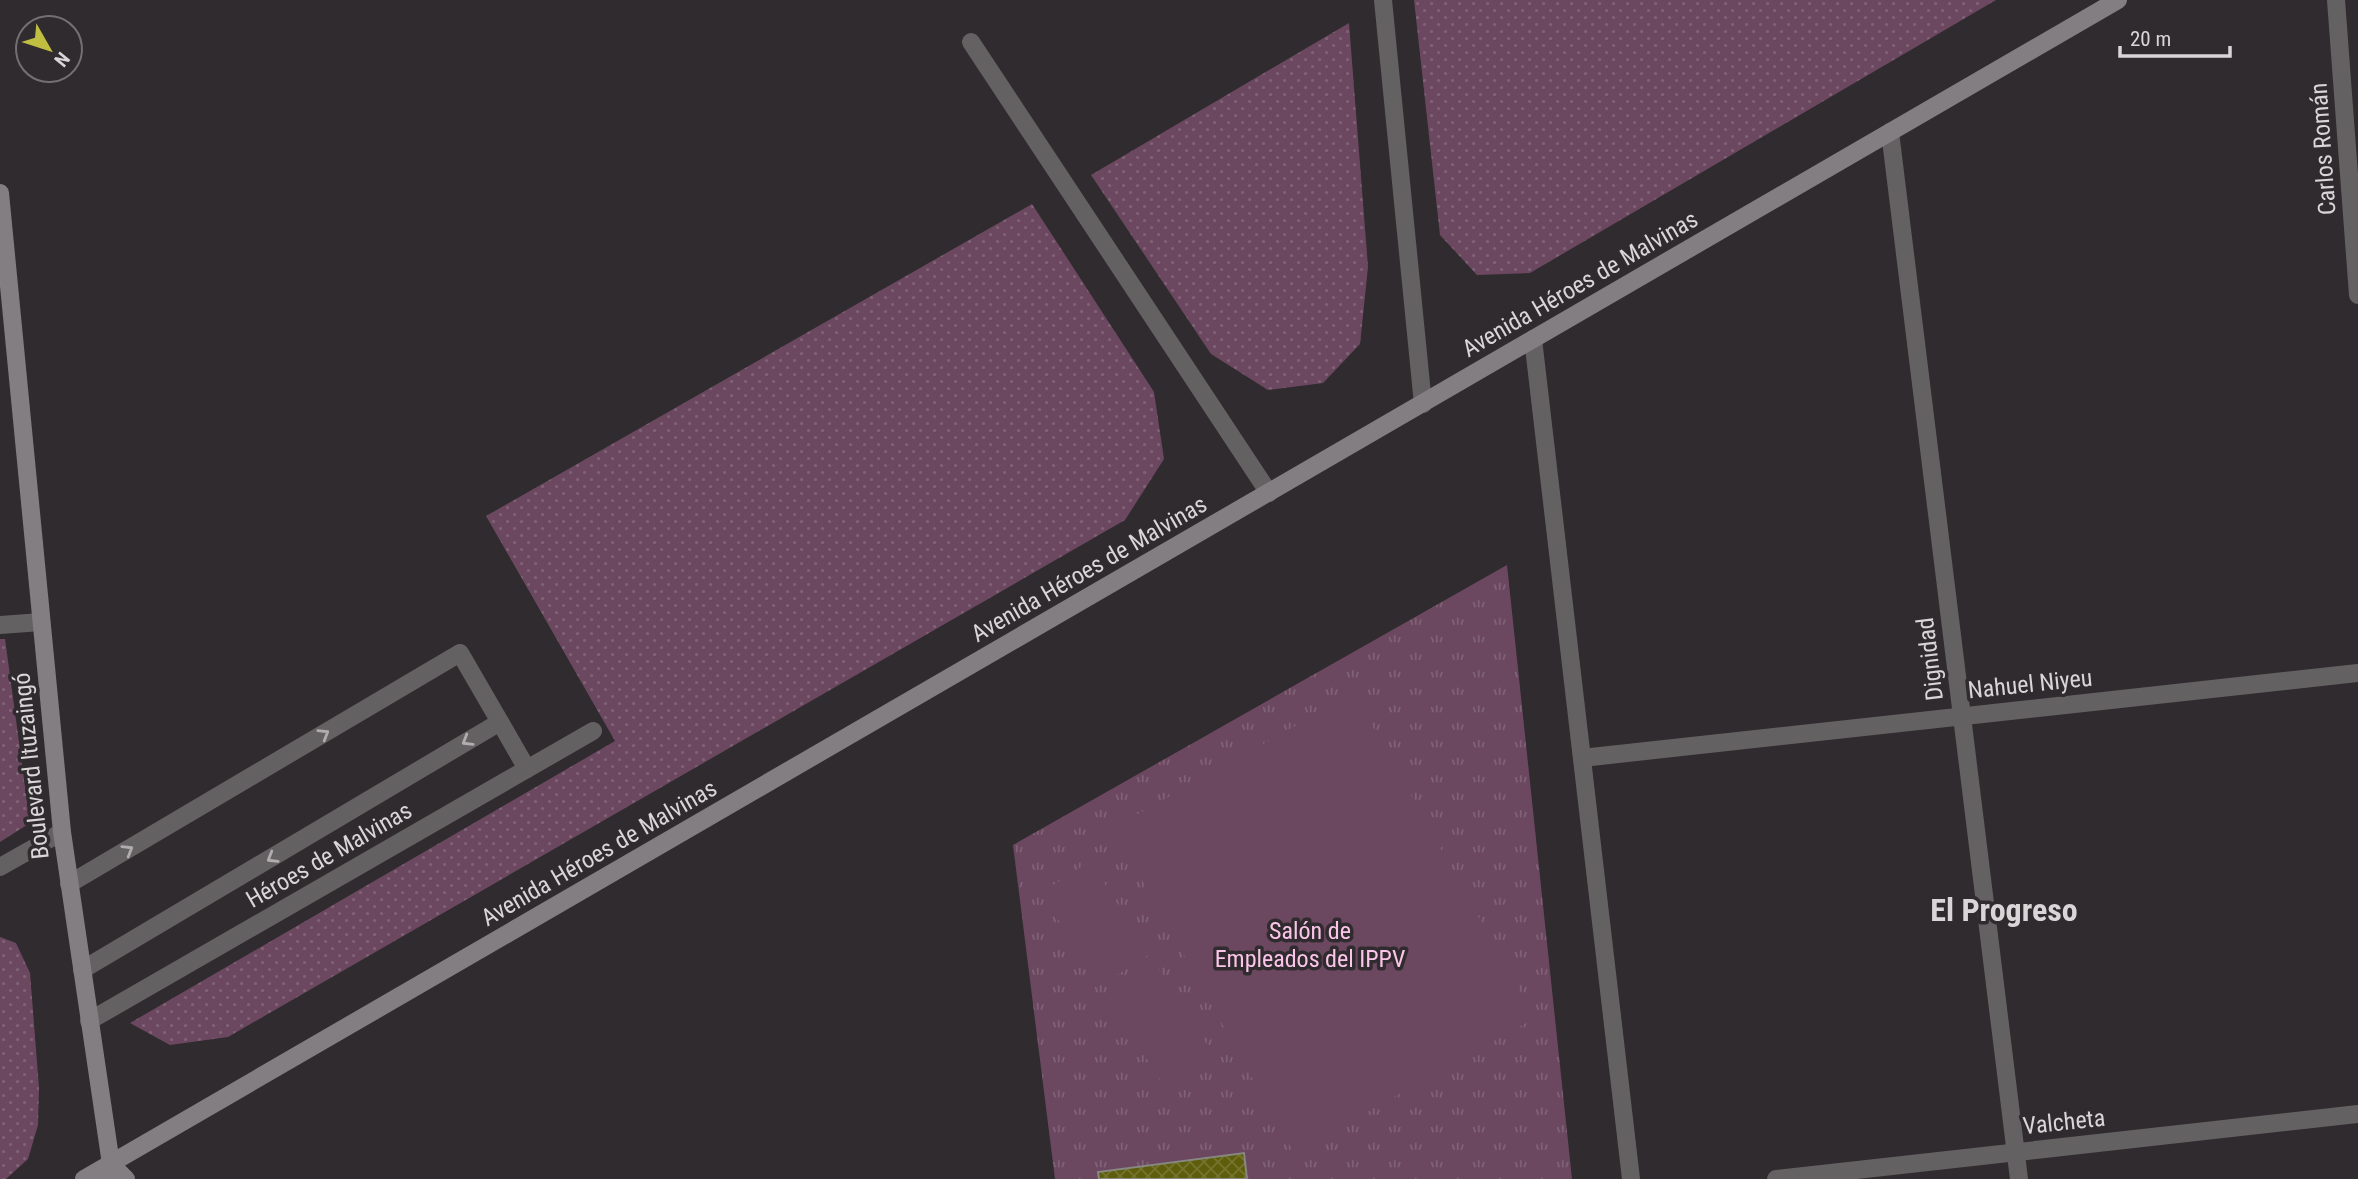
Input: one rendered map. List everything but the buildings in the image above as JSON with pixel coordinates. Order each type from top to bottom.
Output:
[{"type":"main road","name":"Avenida Héroes de Malvinas","points":[[84,1179],[109,1171],[2118,0]]},
{"type":"main road","name":"Boulevard Ituzaingó","points":[[0,193],[4,281],[62,832],[109,1171]]},
{"type":"main road","points":[[109,1171],[125,1179]]},
{"type":"street","points":[[1383,0],[1423,404]]},
{"type":"street","name":"Carlos Román","points":[[2336,0],[2358,295]]},
{"type":"street","points":[[971,42],[1269,493]]},
{"type":"street","name":"Dignidad","points":[[1890,132],[2019,1179]]},
{"type":"street","points":[[1533,339],[1631,1179]]},
{"type":"street","points":[[0,625],[41,622]]},
{"type":"street","points":[[69,884],[460,653],[527,769]]},
{"type":"street","name":"Nahuel Niyeu","points":[[1582,758],[2358,673]]},
{"type":"street","points":[[82,970],[500,722]]},
{"type":"street","name":"Héroes de Malvinas","points":[[89,1021],[593,731]]},
{"type":"street","points":[[0,867],[62,832]]},
{"type":"street","name":"Valcheta","points":[[1776,1179],[2358,1114]]},
{"type":"green space","points":[[1414,0],[1996,0],[1530,273],[1477,275],[1440,235]]},
{"type":"green space","points":[[1349,23],[1368,267],[1360,344],[1323,383],[1268,390],[1211,354],[1091,175]]},
{"type":"green space","points":[[1032,204],[1154,392],[1164,459],[1125,520],[228,1037],[170,1045],[130,1023],[615,741],[486,516]]},
{"type":"green space","name":"Salón de Empleados del IPPV","points":[[1507,565],[1572,1179],[1055,1179],[1013,845]]},
{"type":"green space","points":[[0,639],[5,639],[30,823],[0,842]]},
{"type":"green space","points":[[1354,693],[1535,1018],[1294,1153],[1113,828]]},
{"type":"green space","points":[[1090,861],[1150,954],[1101,985],[1041,893]]},
{"type":"green space","points":[[0,937],[16,943],[30,973],[39,1088],[38,1125],[28,1159],[6,1179],[0,1179]]},
{"type":"green space","points":[[1156,965],[1215,1057],[1166,1089],[1107,996]]},
{"type":"district","name":"El Progreso","points":[[2004,910]]}]
